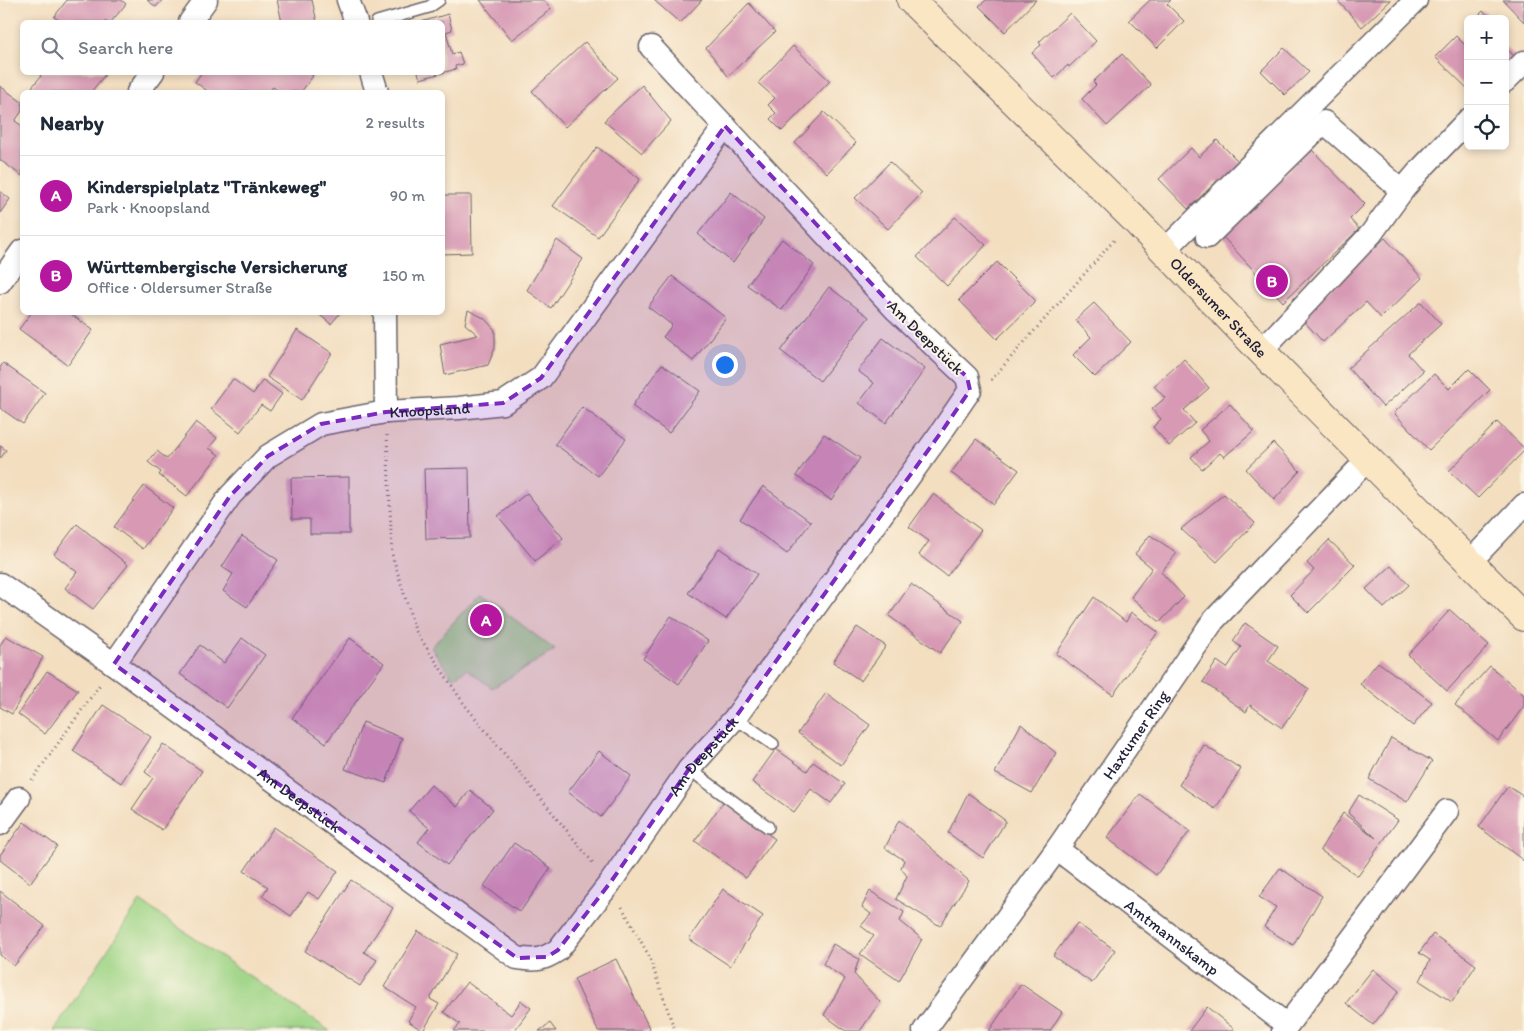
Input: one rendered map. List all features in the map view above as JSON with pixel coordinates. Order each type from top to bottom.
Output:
[{"type":"main road","name":"Oldersumer Straße","points":[[912,0],[1133,218],[1261,351],[1369,458],[1524,617]]},
{"type":"street","points":[[191,20],[206,0]]},
{"type":"street","points":[[348,0],[355,20]]},
{"type":"street","points":[[1164,251],[1416,0]]},
{"type":"street","name":"Am Deepstück","points":[[0,584],[114,664],[517,958],[534,960],[547,957],[558,950],[610,883],[689,769],[735,718],[970,390],[967,377],[896,310],[651,47]]},
{"type":"street","points":[[1509,77],[1524,62]]},
{"type":"street","points":[[140,90],[151,75]]},
{"type":"street","points":[[372,75],[376,90]]},
{"type":"street","points":[[1208,237],[1324,122],[1402,191]]},
{"type":"street","points":[[1261,351],[1371,234],[1419,170],[1464,124]]},
{"type":"street","name":"Knoopsland","points":[[114,664],[230,496],[268,456],[321,424],[386,412],[459,408],[503,403],[542,378],[724,126]]},
{"type":"street","points":[[0,282],[20,254]]},
{"type":"street","points":[[385,315],[386,412]]},
{"type":"street","name":"Haxtumer Ring","points":[[924,1031],[1057,849],[1213,620],[1369,458]]},
{"type":"street","points":[[1470,562],[1524,504]]},
{"type":"street","points":[[0,824],[19,798]]},
{"type":"street","name":"Amtmannskamp","points":[[1057,849],[1285,1028],[1447,811]]},
{"type":"lane","points":[[383,20],[429,7],[439,0]]},
{"type":"lane","points":[[735,718],[773,744]]},
{"type":"lane","points":[[689,769],[768,826]]},
{"type":"path","points":[[970,390],[994,379],[1133,218]]},
{"type":"path","points":[[386,412],[392,554],[415,630],[464,704],[610,883],[648,956],[676,1031]]},
{"type":"path","points":[[19,798],[114,664]]},
{"type":"highlighted area","points":[[725,126],[896,310],[967,377],[970,390],[735,718],[689,769],[610,883],[558,950],[547,957],[517,958],[114,664],[230,496],[268,456],[321,424],[386,412],[503,403],[541,378]]},
{"type":"green space","points":[[480,593],[555,650],[492,688],[467,669],[453,678],[431,647]]},
{"type":"green space","points":[[140,901],[330,1031],[54,1031]]},
{"type":"building","points":[[67,0],[121,0],[126,4],[113,20],[59,20],[54,17]]},
{"type":"building","points":[[147,0],[162,0],[156,7]]},
{"type":"building","points":[[277,0],[312,0],[317,20],[282,20]]},
{"type":"building","points":[[480,0],[544,0],[551,9],[512,40]]},
{"type":"building","points":[[654,0],[702,0],[680,23]]},
{"type":"building","points":[[986,0],[1036,0],[1005,32],[979,6]]},
{"type":"building","points":[[1150,0],[1171,0],[1167,4],[1184,21],[1157,48],[1129,20]]},
{"type":"building","points":[[1337,0],[1391,0],[1362,27]]},
{"type":"building","points":[[1503,0],[1524,0],[1524,22]]},
{"type":"building","points":[[749,3],[775,32],[728,76],[706,48]]},
{"type":"building","points":[[1483,11],[1488,15],[1479,15]]},
{"type":"building","points":[[1070,13],[1096,41],[1069,67],[1068,65],[1054,78],[1032,53],[1041,45],[1039,42]]},
{"type":"building","points":[[448,14],[452,30],[446,32],[452,54],[459,52],[463,64],[455,66],[456,69],[445,72],[445,20],[428,20]]},
{"type":"building","points":[[1456,36],[1464,44],[1464,85],[1435,57]]},
{"type":"building","points":[[585,42],[618,78],[565,127],[532,91]]},
{"type":"building","points":[[793,46],[830,81],[782,131],[770,119],[776,113],[768,105],[775,98],[758,83]]},
{"type":"building","points":[[1284,48],[1309,72],[1285,95],[1261,71]]},
{"type":"building","points":[[1509,51],[1518,60],[1509,69]]},
{"type":"building","points":[[1122,54],[1151,85],[1107,126],[1082,99],[1096,85],[1093,82]]},
{"type":"building","points":[[105,75],[93,90],[30,90],[41,76]]},
{"type":"building","points":[[200,75],[313,76],[302,90],[277,90],[273,87],[271,90],[206,90],[195,82]]},
{"type":"building","points":[[419,75],[435,75],[420,79]]},
{"type":"building","points":[[642,85],[671,121],[642,153],[604,121]]},
{"type":"building","points":[[0,86],[20,101],[20,114],[15,121],[20,125],[20,175],[0,160]]},
{"type":"building","points":[[824,112],[856,143],[827,173],[795,143]]},
{"type":"building","points":[[1217,140],[1244,167],[1223,187],[1217,181],[1188,209],[1159,179],[1191,148],[1199,157]]},
{"type":"building","points":[[597,147],[640,179],[598,237],[553,206]]},
{"type":"building","points":[[1310,148],[1365,204],[1350,219],[1359,229],[1283,302],[1222,236]]},
{"type":"building","points":[[890,162],[922,193],[888,229],[855,198]]},
{"type":"building","points":[[0,191],[10,199],[0,213]]},
{"type":"building","points":[[731,192],[764,219],[733,263],[698,234]]},
{"type":"building","points":[[445,195],[471,195],[472,253],[445,254]]},
{"type":"building","points":[[955,217],[986,245],[947,286],[917,257]]},
{"type":"building","points":[[1385,238],[1422,278],[1381,318],[1366,302],[1323,342],[1300,317]]},
{"type":"building","points":[[782,239],[814,265],[782,310],[747,285]]},
{"type":"building","points":[[557,240],[583,259],[551,308],[527,290]]},
{"type":"building","points":[[997,262],[1036,301],[997,339],[959,300]]},
{"type":"building","points":[[672,276],[726,318],[693,361],[663,337],[672,325],[648,307]]},
{"type":"building","points":[[829,287],[869,317],[820,381],[781,351]]},
{"type":"building","points":[[1421,302],[1441,324],[1408,354],[1423,371],[1383,407],[1348,368]]},
{"type":"building","points":[[1094,303],[1131,342],[1095,377],[1073,355],[1091,337],[1075,320]]},
{"type":"building","points":[[468,310],[484,318],[495,330],[495,348],[488,365],[445,375],[440,344],[478,335],[465,324]]},
{"type":"building","points":[[30,315],[72,315],[93,330],[68,365],[19,329]]},
{"type":"building","points":[[320,315],[338,315],[331,324]]},
{"type":"building","points":[[297,330],[332,353],[302,400],[267,377]]},
{"type":"building","points":[[883,338],[925,369],[886,423],[859,403],[874,383],[858,371]]},
{"type":"building","points":[[1184,359],[1209,388],[1184,410],[1195,423],[1169,446],[1153,427],[1161,419],[1152,409],[1165,398],[1154,386]]},
{"type":"building","points":[[3,363],[45,393],[23,424],[0,408],[0,368]]},
{"type":"building","points":[[662,364],[700,391],[669,433],[632,406]]},
{"type":"building","points":[[1469,369],[1490,390],[1429,450],[1394,413],[1434,374],[1449,389]]},
{"type":"building","points":[[233,379],[253,394],[263,380],[282,394],[270,411],[261,405],[240,432],[211,409]]},
{"type":"building","points":[[1230,404],[1254,431],[1224,457],[1220,453],[1202,469],[1191,457],[1209,441],[1200,430]]},
{"type":"building","points":[[582,407],[626,439],[598,476],[555,444]]},
{"type":"building","points":[[196,422],[217,438],[209,448],[219,455],[187,496],[159,475],[161,472],[148,462],[157,451],[167,459]]},
{"type":"building","points":[[1497,422],[1524,448],[1524,451],[1478,498],[1449,471]]},
{"type":"building","points":[[824,434],[860,458],[831,500],[796,476]]},
{"type":"building","points":[[976,439],[1019,470],[994,504],[951,473]]},
{"type":"building","points":[[1273,443],[1300,471],[1274,500],[1246,469]]},
{"type":"building","points":[[0,446],[6,450],[0,459]]},
{"type":"building","points":[[469,468],[470,538],[426,539],[424,469]]},
{"type":"building","points":[[349,477],[349,534],[310,534],[310,519],[292,519],[291,478]]},
{"type":"building","points":[[144,486],[173,508],[143,549],[114,527]]},
{"type":"building","points":[[763,486],[811,522],[787,554],[740,519]]},
{"type":"building","points":[[527,493],[563,538],[535,561],[498,516]]},
{"type":"building","points":[[933,494],[981,530],[947,576],[919,555],[929,541],[909,527]]},
{"type":"building","points":[[1224,494],[1255,523],[1217,562],[1181,529]]},
{"type":"building","points":[[77,524],[128,565],[93,609],[65,588],[77,572],[54,554]]},
{"type":"building","points":[[1150,535],[1177,553],[1161,572],[1184,597],[1160,622],[1131,597],[1152,568],[1135,554]]},
{"type":"building","points":[[242,536],[278,560],[247,607],[223,591],[233,574],[222,567]]},
{"type":"building","points":[[1329,540],[1355,565],[1308,613],[1290,595],[1314,570],[1307,563]]},
{"type":"building","points":[[719,548],[757,574],[726,619],[688,593]]},
{"type":"building","points":[[1391,566],[1409,585],[1384,608],[1366,589]]},
{"type":"building","points":[[911,584],[963,621],[940,653],[889,616]]},
{"type":"building","points":[[1094,597],[1126,622],[1131,612],[1158,632],[1113,695],[1056,654]]},
{"type":"building","points":[[1450,610],[1489,645],[1447,691],[1408,655]]},
{"type":"building","points":[[671,616],[708,641],[679,684],[643,659]]},
{"type":"building","points":[[1245,623],[1278,646],[1268,661],[1309,689],[1282,728],[1250,705],[1246,712],[1203,682],[1217,661],[1227,668],[1241,647],[1233,641]]},
{"type":"building","points":[[857,627],[886,646],[861,681],[833,662]]},
{"type":"building","points":[[6,636],[43,657],[12,714],[0,707],[0,645]]},
{"type":"building","points":[[242,638],[265,655],[227,708],[180,674],[200,645],[224,663]]},
{"type":"building","points":[[350,638],[384,663],[326,743],[292,718]]},
{"type":"building","points":[[1378,662],[1432,702],[1413,726],[1360,684]]},
{"type":"building","points":[[1490,666],[1524,695],[1524,706],[1498,741],[1455,705]]},
{"type":"building","points":[[47,671],[78,690],[45,734],[18,714]]},
{"type":"building","points":[[826,693],[870,725],[841,765],[798,733]]},
{"type":"building","points":[[103,705],[151,737],[121,783],[73,751]]},
{"type":"building","points":[[363,722],[402,738],[386,783],[345,769]]},
{"type":"building","points":[[1021,724],[1056,753],[1032,793],[995,773]]},
{"type":"building","points":[[1391,738],[1432,761],[1407,802],[1369,779]]},
{"type":"building","points":[[163,744],[202,771],[162,830],[132,809],[153,778],[145,772]]},
{"type":"building","points":[[1204,745],[1241,769],[1215,809],[1179,785]]},
{"type":"building","points":[[776,749],[807,771],[813,762],[845,784],[831,803],[811,789],[794,812],[752,782]]},
{"type":"building","points":[[599,751],[631,776],[601,817],[568,792]]},
{"type":"building","points":[[431,785],[457,807],[470,790],[493,809],[447,865],[418,842],[429,828],[409,811]]},
{"type":"building","points":[[1508,786],[1524,797],[1524,861],[1479,827]]},
{"type":"building","points":[[968,793],[1006,821],[983,858],[948,833]]},
{"type":"building","points":[[1140,794],[1190,831],[1156,875],[1107,838]]},
{"type":"building","points":[[1359,795],[1398,820],[1358,876],[1320,850],[1343,813],[1376,838],[1348,813]]},
{"type":"building","points":[[724,801],[775,839],[746,878],[695,841]]},
{"type":"building","points":[[899,820],[969,881],[940,926],[896,899],[907,876],[901,868],[904,860],[885,848]]},
{"type":"building","points":[[24,822],[57,846],[30,883],[0,860],[0,855]]},
{"type":"building","points":[[274,827],[338,871],[319,899],[308,892],[291,916],[262,896],[268,887],[244,871]]},
{"type":"building","points":[[514,843],[551,868],[520,912],[484,886]]},
{"type":"building","points":[[1280,868],[1322,896],[1293,945],[1264,927],[1276,907],[1259,897]]},
{"type":"building","points":[[351,880],[393,908],[364,952],[377,960],[360,986],[305,951]]},
{"type":"building","points":[[723,889],[763,916],[730,966],[689,939]]},
{"type":"building","points":[[0,891],[45,926],[14,966],[0,955]]},
{"type":"building","points":[[870,891],[904,912],[900,921],[922,939],[899,981],[860,954],[874,936],[861,926],[871,914],[862,907]]},
{"type":"building","points":[[1077,923],[1115,950],[1092,983],[1053,956]]},
{"type":"building","points":[[418,931],[457,954],[430,999],[439,1004],[423,1031],[408,1021],[416,1007],[384,987]]},
{"type":"building","points":[[1433,934],[1476,965],[1452,1002],[1420,981],[1430,960],[1419,953]]},
{"type":"building","points":[[833,944],[859,959],[854,974],[880,1002],[860,1031],[846,1031],[824,1015],[845,979],[823,964]]},
{"type":"building","points":[[616,959],[650,1030],[648,1031],[598,1031],[574,979]]},
{"type":"building","points":[[1373,969],[1399,991],[1373,1025],[1346,1003]]},
{"type":"building","points":[[467,982],[511,1015],[521,1001],[531,1008],[514,1031],[454,1031],[460,1024],[444,1012]]},
{"type":"building","points":[[1021,984],[1062,1012],[1050,1031],[989,1031]]},
{"type":"building","points":[[1207,1007],[1234,1029],[1232,1031],[1189,1031]]},
{"type":"building","points":[[550,1023],[556,1031],[539,1031]]},
{"type":"place","name":"Württembergische Versicherung","points":[[1272,281]]},
{"type":"place","name":"Kinderspielplatz \"Tränkeweg\"","points":[[486,620]]}]
